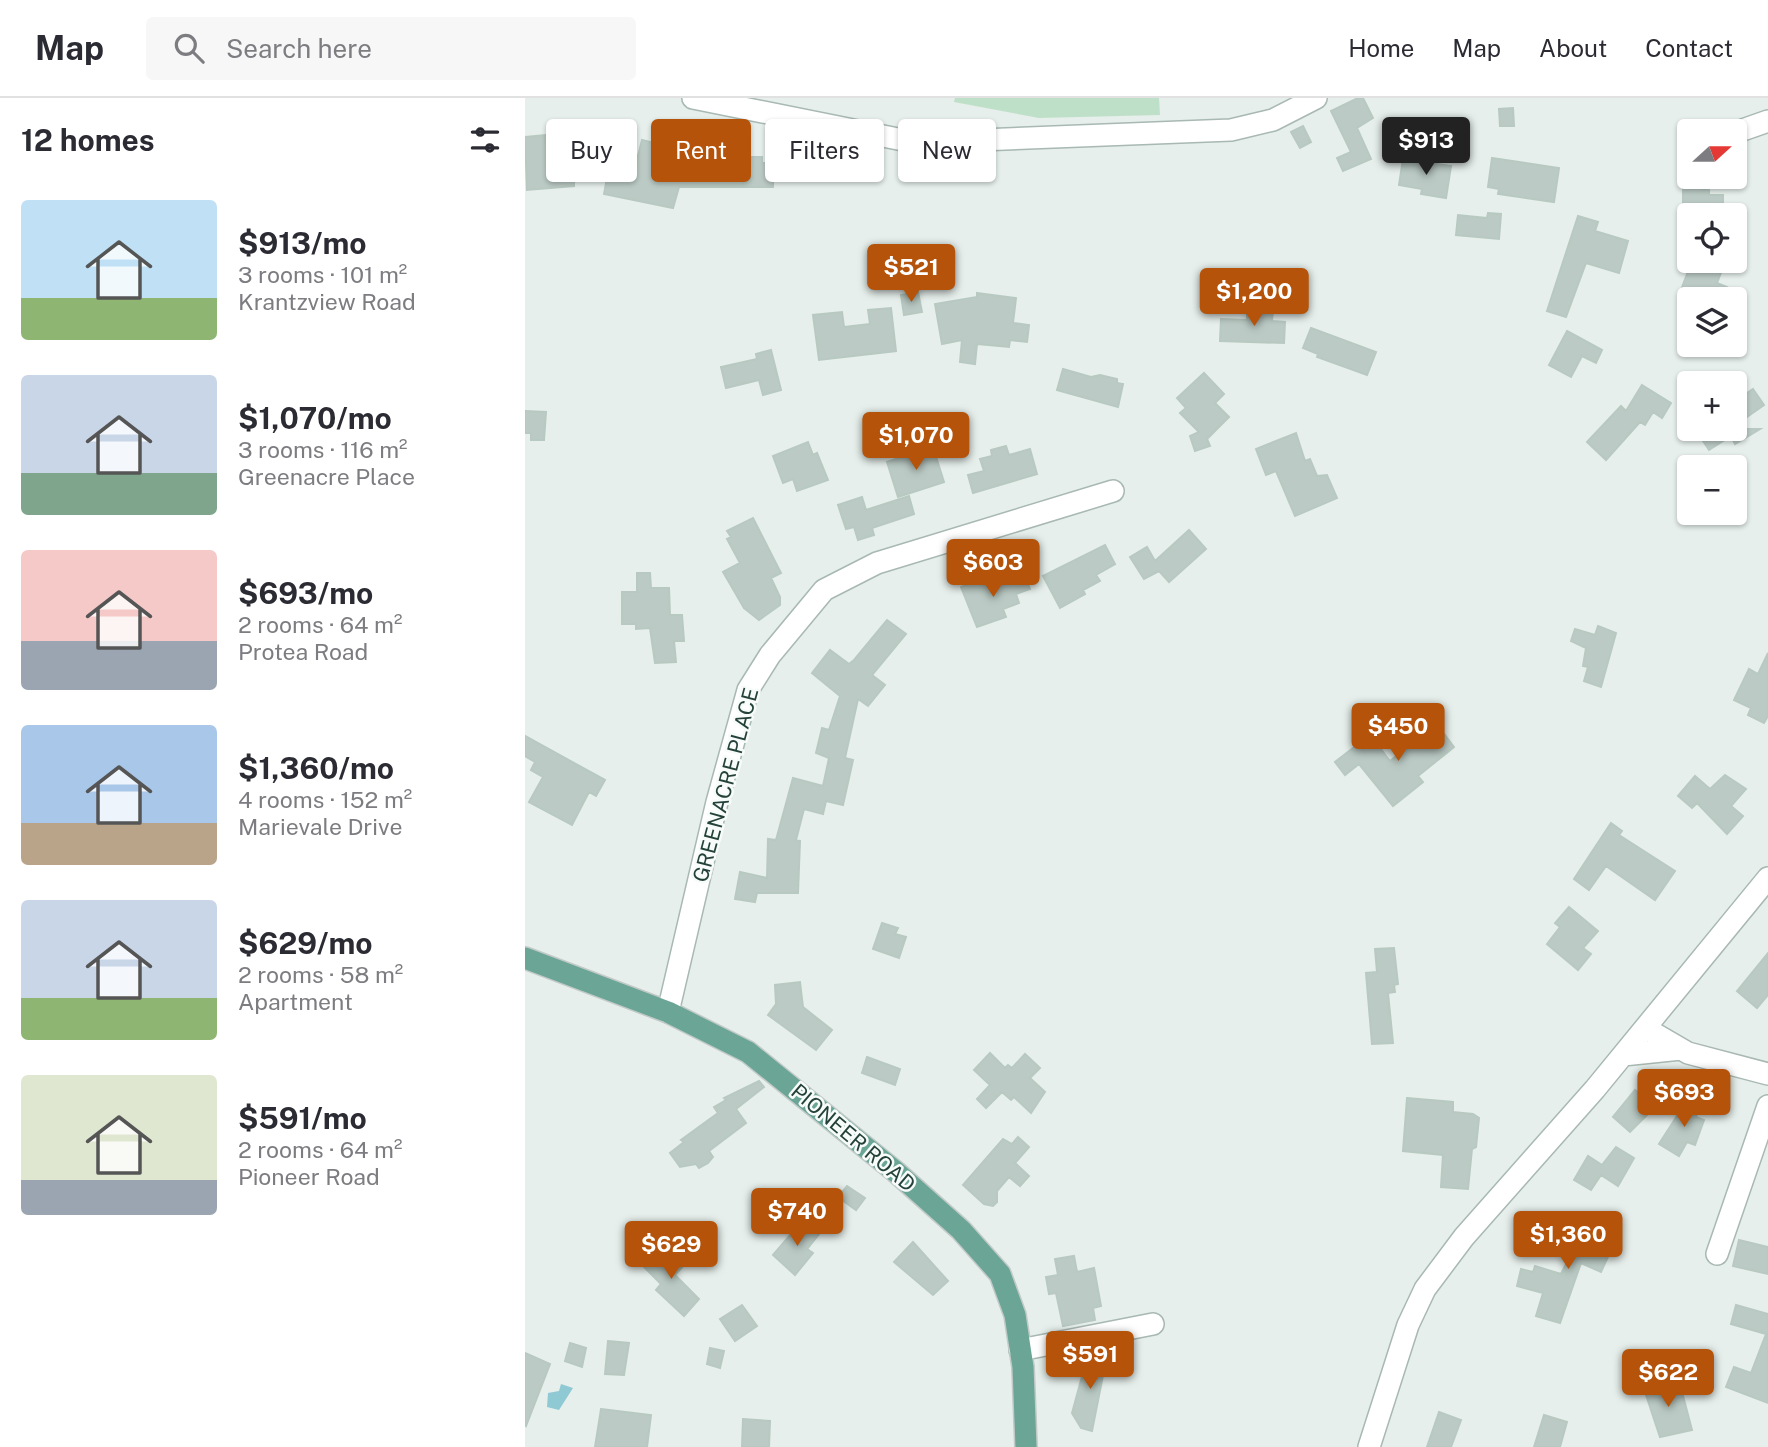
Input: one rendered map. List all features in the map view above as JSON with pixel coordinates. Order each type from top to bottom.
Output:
[{"type":"main road","name":"PIONEER ROAD","points":[[525,958],[668,1012],[748,1052],[896,1172],[961,1230],[1000,1274],[1015,1315],[1026,1447]]},
{"type":"street","points":[[693,98],[908,141],[931,142],[1231,130],[1273,120],[1316,98]]},
{"type":"street","points":[[1747,128],[1768,121]]},
{"type":"street","name":"GREENACRE PLACE","points":[[668,1012],[717,802],[748,690],[769,655],[816,599],[824,590],[877,563],[1113,491]]},
{"type":"street","points":[[1369,1447],[1408,1325],[1425,1289],[1464,1237],[1623,1055],[1768,878]]},
{"type":"street","points":[[1645,1028],[1681,1049],[1768,1074]]},
{"type":"street","points":[[1623,1055],[1681,1049]]},
{"type":"street","points":[[1717,1254],[1768,1106]]},
{"type":"street","points":[[1020,1350],[1153,1324]]},
{"type":"green space","points":[[955,98],[1159,98],[1160,115],[1039,118],[954,102]]},
{"type":"water","points":[[561,1384],[573,1388],[559,1410],[547,1407],[548,1393],[559,1391]]},
{"type":"building","points":[[1363,98],[1373,118],[1357,128],[1371,159],[1343,171],[1337,158],[1351,152],[1331,111]]},
{"type":"building","points":[[1513,108],[1514,126],[1500,126],[1499,109]]},
{"type":"building","points":[[1303,126],[1311,142],[1300,148],[1291,132]]},
{"type":"building","points":[[545,135],[546,182],[574,182],[574,186],[527,190],[525,137]]},
{"type":"building","points":[[642,140],[651,142],[651,182],[751,182],[751,157],[762,157],[762,163],[765,163],[765,182],[773,182],[773,187],[679,187],[673,208],[604,194],[606,182],[637,182]]},
{"type":"building","points":[[1492,158],[1559,168],[1554,202],[1498,194],[1499,189],[1488,187]]},
{"type":"building","points":[[1403,159],[1451,166],[1446,198],[1421,194],[1422,189],[1399,185]]},
{"type":"building","points":[[1683,189],[1709,190],[1709,195],[1723,195],[1723,203],[1683,203]]},
{"type":"building","points":[[1488,213],[1501,214],[1499,239],[1456,235],[1458,215],[1487,218]]},
{"type":"building","points":[[1578,216],[1598,222],[1595,231],[1628,241],[1619,273],[1586,263],[1566,317],[1547,311]]},
{"type":"building","points":[[1687,273],[1721,273],[1717,283],[1727,287],[1682,287]]},
{"type":"building","points":[[918,292],[922,312],[904,315],[901,295]]},
{"type":"building","points":[[977,293],[1016,298],[1013,323],[1029,325],[1027,342],[1010,340],[1009,347],[977,344],[975,364],[960,362],[962,340],[942,344],[935,304],[977,297]]},
{"type":"building","points":[[891,308],[896,351],[819,360],[813,315],[842,312],[844,327],[870,324],[868,310]]},
{"type":"building","points":[[1247,309],[1273,310],[1272,321],[1285,322],[1284,343],[1220,341],[1221,319],[1247,320]]},
{"type":"building","points":[[1311,328],[1376,352],[1367,375],[1317,357],[1318,354],[1303,348]]},
{"type":"building","points":[[1567,331],[1602,350],[1596,363],[1582,356],[1571,377],[1549,365]]},
{"type":"building","points":[[771,350],[781,390],[763,395],[759,380],[726,388],[721,367],[757,359],[756,354]]},
{"type":"building","points":[[1063,369],[1091,377],[1100,375],[1117,379],[1117,383],[1123,384],[1118,407],[1057,390]]},
{"type":"building","points":[[1204,373],[1224,394],[1215,403],[1229,417],[1207,439],[1210,446],[1195,451],[1190,436],[1199,432],[1180,413],[1186,408],[1177,398]]},
{"type":"building","points":[[1642,385],[1671,403],[1662,418],[1653,412],[1645,425],[1640,422],[1606,460],[1587,442],[1621,406],[1626,411]]},
{"type":"building","points":[[1753,389],[1764,405],[1747,417],[1747,393]]},
{"type":"building","points":[[525,411],[546,412],[544,440],[531,440],[531,433],[525,433]]},
{"type":"building","points":[[1747,429],[1760,429],[1747,437]]},
{"type":"building","points":[[1296,433],[1305,461],[1310,459],[1317,476],[1327,475],[1337,498],[1295,516],[1276,471],[1266,475],[1256,449]]},
{"type":"building","points":[[1703,441],[1723,441],[1709,450]]},
{"type":"building","points":[[808,442],[813,455],[817,453],[828,480],[797,491],[793,479],[783,483],[773,456]]},
{"type":"building","points":[[1006,446],[1009,455],[1030,449],[1037,474],[973,493],[968,475],[984,471],[980,459],[992,456],[991,450]]},
{"type":"building","points":[[933,447],[944,482],[898,497],[887,462]]},
{"type":"building","points":[[909,496],[914,514],[872,528],[874,535],[858,540],[854,527],[846,529],[838,505],[862,497],[866,510]]},
{"type":"building","points":[[753,518],[781,573],[771,578],[780,597],[780,605],[759,620],[744,608],[723,572],[740,563],[727,539],[731,537],[727,531]]},
{"type":"building","points":[[1189,530],[1206,549],[1169,582],[1159,571],[1144,579],[1130,557],[1147,547],[1155,561]]},
{"type":"building","points":[[1105,545],[1115,564],[1096,575],[1100,581],[1083,590],[1085,594],[1060,608],[1043,576]]},
{"type":"building","points":[[637,573],[650,573],[651,588],[669,588],[670,615],[682,615],[684,641],[674,641],[676,662],[655,663],[650,628],[636,629],[636,624],[622,624],[622,592],[637,592]]},
{"type":"building","points":[[1024,574],[1030,589],[1016,594],[1019,603],[1003,609],[1006,617],[977,627],[961,587],[984,578],[988,588]]},
{"type":"building","points":[[887,620],[906,634],[872,675],[885,685],[868,706],[858,699],[845,758],[853,760],[843,805],[826,801],[823,814],[804,809],[796,840],[800,841],[798,893],[757,893],[755,902],[735,899],[740,872],[767,878],[768,839],[776,840],[793,778],[823,786],[829,758],[816,753],[822,728],[829,730],[840,696],[812,673],[830,650],[849,664]]},
{"type":"building","points":[[1598,626],[1616,633],[1601,687],[1584,681],[1588,667],[1583,666],[1586,648],[1571,641],[1575,629],[1595,635]]},
{"type":"building","points":[[1768,653],[1768,716],[1764,723],[1748,715],[1751,708],[1734,700],[1749,669],[1758,674]]},
{"type":"building","points":[[1436,723],[1454,747],[1418,776],[1423,782],[1393,806],[1359,764],[1345,775],[1335,762],[1370,735],[1390,761]]},
{"type":"building","points":[[525,736],[605,780],[596,796],[589,792],[572,825],[529,802],[543,777],[531,770],[535,762],[525,756]]},
{"type":"building","points":[[1725,775],[1746,789],[1731,806],[1743,816],[1727,834],[1697,803],[1692,808],[1678,796],[1695,776],[1710,789]]},
{"type":"building","points":[[1611,823],[1622,831],[1619,835],[1675,871],[1655,900],[1606,866],[1589,890],[1574,879]]},
{"type":"building","points":[[1569,907],[1598,931],[1583,948],[1591,954],[1578,970],[1547,944],[1560,927],[1555,923]]},
{"type":"building","points":[[882,923],[898,928],[895,934],[906,937],[899,958],[873,949]]},
{"type":"building","points":[[1394,948],[1398,984],[1394,985],[1395,992],[1388,993],[1393,1043],[1372,1044],[1366,973],[1377,972],[1375,949]]},
{"type":"building","points":[[1768,953],[1768,995],[1757,1008],[1737,991]]},
{"type":"building","points":[[800,982],[803,1007],[832,1030],[816,1050],[768,1015],[776,1004],[775,985]]},
{"type":"building","points":[[990,1053],[1005,1068],[1008,1065],[1012,1068],[1025,1054],[1040,1068],[1030,1078],[1045,1092],[1031,1113],[1014,1097],[1011,1100],[1002,1092],[986,1108],[977,1099],[990,1085],[974,1070]]},
{"type":"building","points":[[867,1057],[900,1069],[895,1085],[862,1073]]},
{"type":"building","points":[[759,1081],[764,1087],[736,1109],[746,1123],[709,1151],[713,1157],[708,1163],[699,1168],[696,1164],[680,1167],[670,1153],[684,1142],[681,1140],[718,1113],[714,1107],[726,1100],[724,1098]]},
{"type":"building","points":[[1635,1090],[1655,1107],[1630,1132],[1613,1117]]},
{"type":"building","points":[[1407,1098],[1453,1102],[1453,1112],[1473,1114],[1479,1118],[1476,1147],[1472,1149],[1468,1189],[1441,1187],[1443,1155],[1403,1151]]},
{"type":"building","points":[[1688,1099],[1700,1103],[1696,1117],[1704,1120],[1695,1145],[1687,1142],[1679,1156],[1659,1144]]},
{"type":"building","points":[[1018,1137],[1029,1147],[1015,1163],[1029,1176],[1020,1186],[1009,1177],[997,1191],[997,1202],[993,1206],[984,1204],[963,1185],[1003,1139],[1012,1144]]},
{"type":"building","points":[[1616,1147],[1634,1158],[1618,1186],[1601,1175],[1591,1190],[1574,1180],[1588,1156],[1602,1165]]},
{"type":"building","points":[[847,1186],[865,1198],[856,1210],[838,1197]]},
{"type":"building","points":[[1584,1218],[1614,1233],[1607,1246],[1612,1248],[1601,1272],[1581,1263],[1560,1323],[1536,1316],[1543,1293],[1517,1286],[1521,1269],[1533,1272],[1535,1266],[1561,1274],[1579,1238],[1575,1236]]},
{"type":"building","points":[[803,1220],[820,1233],[807,1249],[813,1253],[795,1275],[773,1255]]},
{"type":"building","points":[[1739,1240],[1768,1247],[1768,1274],[1733,1266]]},
{"type":"building","points":[[913,1242],[948,1281],[933,1295],[894,1262]]},
{"type":"building","points":[[665,1246],[684,1265],[675,1275],[699,1299],[684,1316],[656,1290],[661,1284],[644,1267]]},
{"type":"building","points":[[1074,1256],[1077,1272],[1094,1268],[1101,1306],[1093,1308],[1095,1320],[1063,1326],[1056,1293],[1049,1294],[1046,1277],[1058,1275],[1055,1259]]},
{"type":"building","points":[[742,1305],[757,1326],[735,1341],[720,1319]]},
{"type":"building","points":[[1736,1305],[1768,1314],[1768,1403],[1726,1387],[1734,1367],[1751,1373],[1766,1334],[1731,1324]]},
{"type":"building","points":[[608,1341],[629,1343],[624,1375],[605,1374]]},
{"type":"building","points":[[570,1343],[586,1348],[582,1367],[565,1361]]},
{"type":"building","points":[[710,1348],[724,1351],[720,1368],[707,1364]]},
{"type":"building","points":[[1089,1351],[1107,1355],[1092,1431],[1081,1428],[1072,1413]]},
{"type":"building","points":[[525,1353],[550,1364],[526,1426],[525,1425]]},
{"type":"building","points":[[1664,1375],[1669,1395],[1682,1392],[1692,1430],[1660,1437],[1645,1392],[1652,1390],[1649,1379]]},
{"type":"building","points":[[601,1409],[651,1415],[647,1447],[595,1447]]},
{"type":"building","points":[[1439,1412],[1461,1420],[1451,1447],[1427,1447]]},
{"type":"building","points":[[1544,1415],[1567,1422],[1560,1447],[1534,1447]]},
{"type":"building","points":[[743,1419],[770,1421],[769,1447],[742,1447]]}]
